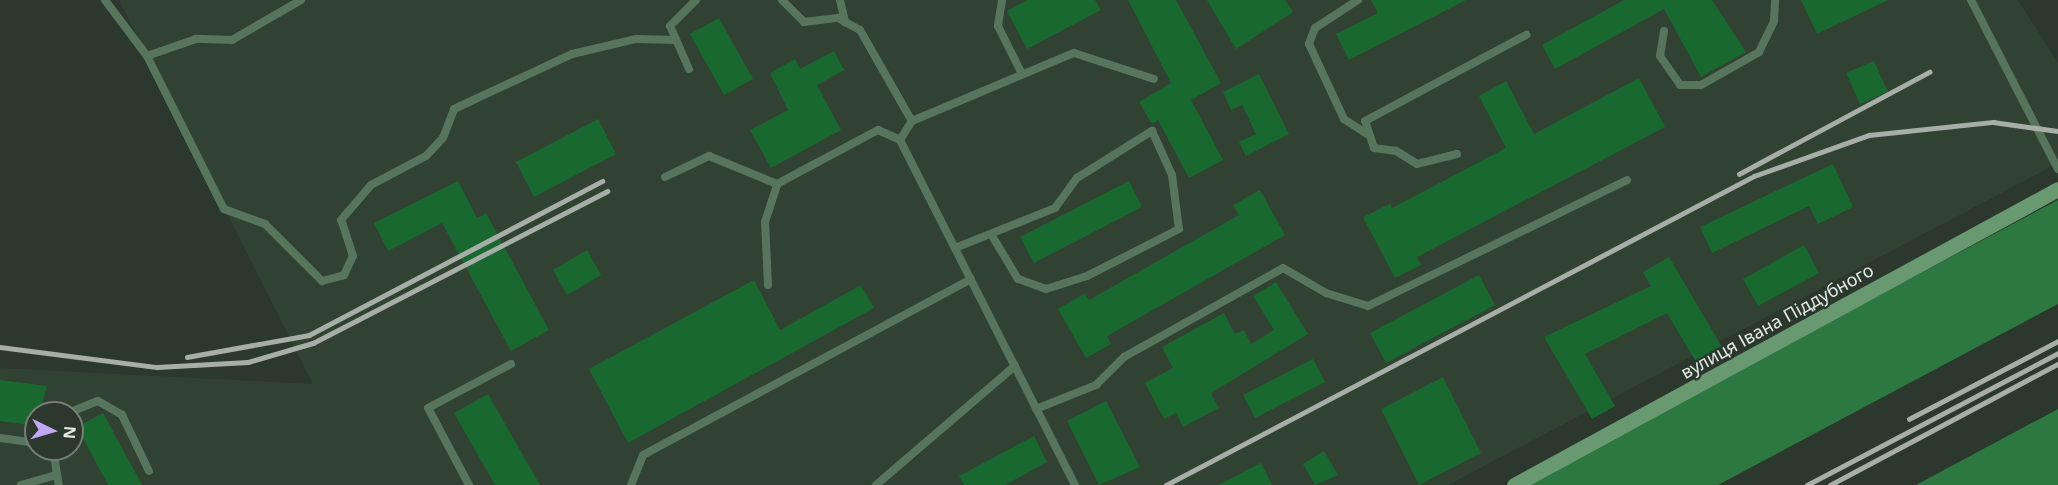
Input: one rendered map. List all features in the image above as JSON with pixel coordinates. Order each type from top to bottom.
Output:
[{"type":"street","name":"вулиця Івана Піддубного","points":[[1514,485],[2058,189]]},
{"type":"lane","points":[[105,0],[147,56],[224,209],[265,224],[322,281],[344,274],[353,256],[340,220],[371,185],[426,156],[443,138],[454,109],[572,54],[636,39],[676,40]]},
{"type":"lane","points":[[147,56],[196,39],[232,40],[301,0]]},
{"type":"lane","points":[[689,69],[670,26],[696,0]]},
{"type":"lane","points":[[782,0],[804,22],[846,22],[860,30],[912,121]]},
{"type":"lane","points":[[840,0],[846,22]]},
{"type":"lane","points":[[1002,0],[998,26],[1022,74]]},
{"type":"lane","points":[[1358,0],[1315,28],[1310,44],[1344,119],[1369,136]]},
{"type":"lane","points":[[1664,32],[1660,56],[1680,85],[1701,85],[1759,52],[1774,21],[1775,0]]},
{"type":"lane","points":[[1971,0],[2058,169]]},
{"type":"lane","points":[[1457,154],[1418,164],[1396,151],[1374,148],[1365,120],[1526,34]]},
{"type":"lane","points":[[900,140],[912,121],[1074,52],[1154,79]]},
{"type":"lane","points":[[768,285],[765,222],[777,184],[878,130],[900,140],[1075,485]]},
{"type":"lane","points":[[955,248],[1055,208],[1077,178],[1152,131],[1172,175],[1179,229],[1088,276],[1046,289],[1018,279],[991,234]]},
{"type":"lane","points":[[665,177],[709,156],[777,184]]},
{"type":"lane","points":[[1036,409],[1096,385],[1124,357],[1283,268],[1326,293],[1368,306],[1627,180]]},
{"type":"lane","points":[[631,485],[643,455],[970,279]]},
{"type":"lane","points":[[469,485],[428,408],[511,364]]},
{"type":"lane","points":[[876,485],[1015,366]]},
{"type":"lane","points":[[84,407],[98,401],[122,415],[149,471]]},
{"type":"lane","points":[[0,438],[24,441]]},
{"type":"lane","points":[[54,461],[59,485]]},
{"type":"lane","points":[[21,485],[56,475]]},
{"type":"shaded area","points":[[119,0],[2018,0],[2058,63],[2058,163],[1448,485],[0,485],[0,368],[313,384]]},
{"type":"green space","points":[[2058,200],[2058,304],[1718,485],[1522,485]]},
{"type":"green space","points":[[2058,409],[2058,485],[1916,485]]},
{"type":"building","points":[[1027,0],[1095,0],[1101,10],[1027,49],[1007,11]]},
{"type":"building","points":[[1128,0],[1176,0],[1221,83],[1191,100],[1223,160],[1189,178],[1158,120],[1152,124],[1139,102],[1171,83]]},
{"type":"building","points":[[1207,0],[1285,0],[1293,12],[1236,49]]},
{"type":"building","points":[[1371,0],[1466,0],[1349,60],[1336,34],[1378,13]]},
{"type":"building","points":[[1624,0],[1712,0],[1746,52],[1701,77],[1664,9],[1555,69],[1542,45]]},
{"type":"building","points":[[1801,0],[1888,0],[1817,34]]},
{"type":"building","points":[[719,18],[753,79],[724,95],[690,34]]},
{"type":"building","points":[[834,51],[844,70],[817,85],[841,130],[771,168],[750,130],[788,110],[770,73],[795,59],[800,69]]},
{"type":"building","points":[[1874,61],[1888,92],[1860,104],[1846,73]]},
{"type":"building","points":[[1259,74],[1289,134],[1246,156],[1239,142],[1256,134],[1242,105],[1231,110],[1223,92]]},
{"type":"building","points":[[1639,78],[1665,127],[1417,257],[1421,265],[1395,278],[1363,217],[1390,204],[1392,208],[1506,148],[1479,96],[1506,81],[1534,134]]},
{"type":"building","points":[[598,119],[616,154],[534,197],[516,162]]},
{"type":"building","points":[[1833,164],[1853,207],[1818,224],[1809,206],[1712,253],[1700,227]]},
{"type":"building","points":[[458,181],[477,218],[486,213],[549,330],[511,351],[442,223],[388,251],[374,223]]},
{"type":"building","points":[[1129,181],[1142,207],[1034,263],[1020,237]]},
{"type":"building","points":[[1260,190],[1285,235],[1107,336],[1111,344],[1086,358],[1058,309],[1085,293],[1089,300],[1239,215],[1233,205]]},
{"type":"building","points":[[1804,245],[1819,273],[1758,306],[1743,279]]},
{"type":"building","points":[[587,250],[601,275],[567,295],[553,270]]},
{"type":"building","points":[[1669,257],[1722,347],[1696,362],[1667,313],[1585,354],[1615,406],[1592,419],[1544,337],[1651,286],[1643,272]]},
{"type":"building","points":[[1479,275],[1495,305],[1386,363],[1370,333]]},
{"type":"building","points":[[754,280],[780,330],[861,285],[874,308],[628,443],[589,369]]},
{"type":"building","points":[[1276,282],[1308,334],[1211,393],[1219,408],[1183,427],[1176,413],[1164,419],[1145,383],[1173,368],[1162,347],[1224,313],[1235,334],[1244,330],[1251,344],[1274,330],[1253,296]]},
{"type":"building","points":[[1313,359],[1325,382],[1255,418],[1243,395]]},
{"type":"building","points":[[1443,377],[1481,453],[1419,485],[1381,409]]},
{"type":"building","points":[[0,380],[47,386],[43,401],[24,401],[24,424],[0,421]]},
{"type":"building","points":[[488,394],[540,485],[495,485],[454,413]]},
{"type":"building","points":[[1106,401],[1140,467],[1099,485],[1067,421]]},
{"type":"building","points":[[103,413],[142,485],[108,485],[84,440],[84,423]]},
{"type":"building","points":[[1034,436],[1047,462],[1005,485],[964,485],[959,476]]},
{"type":"building","points":[[1324,451],[1338,475],[1315,485],[1303,464]]},
{"type":"building","points":[[1261,463],[1272,485],[1218,485]]},
{"type":"railway","points":[[1739,174],[1929,72]]},
{"type":"railway","points":[[1166,485],[1754,176],[1869,135],[1993,122],[2058,131]]},
{"type":"railway","points":[[187,357],[309,335],[602,181]]},
{"type":"railway","points":[[0,347],[157,367],[248,362],[313,343],[607,191]]},
{"type":"railway","points":[[1909,419],[2058,341]]},
{"type":"railway","points":[[1807,485],[2058,353]]},
{"type":"railway","points":[[1830,485],[2058,364]]}]
